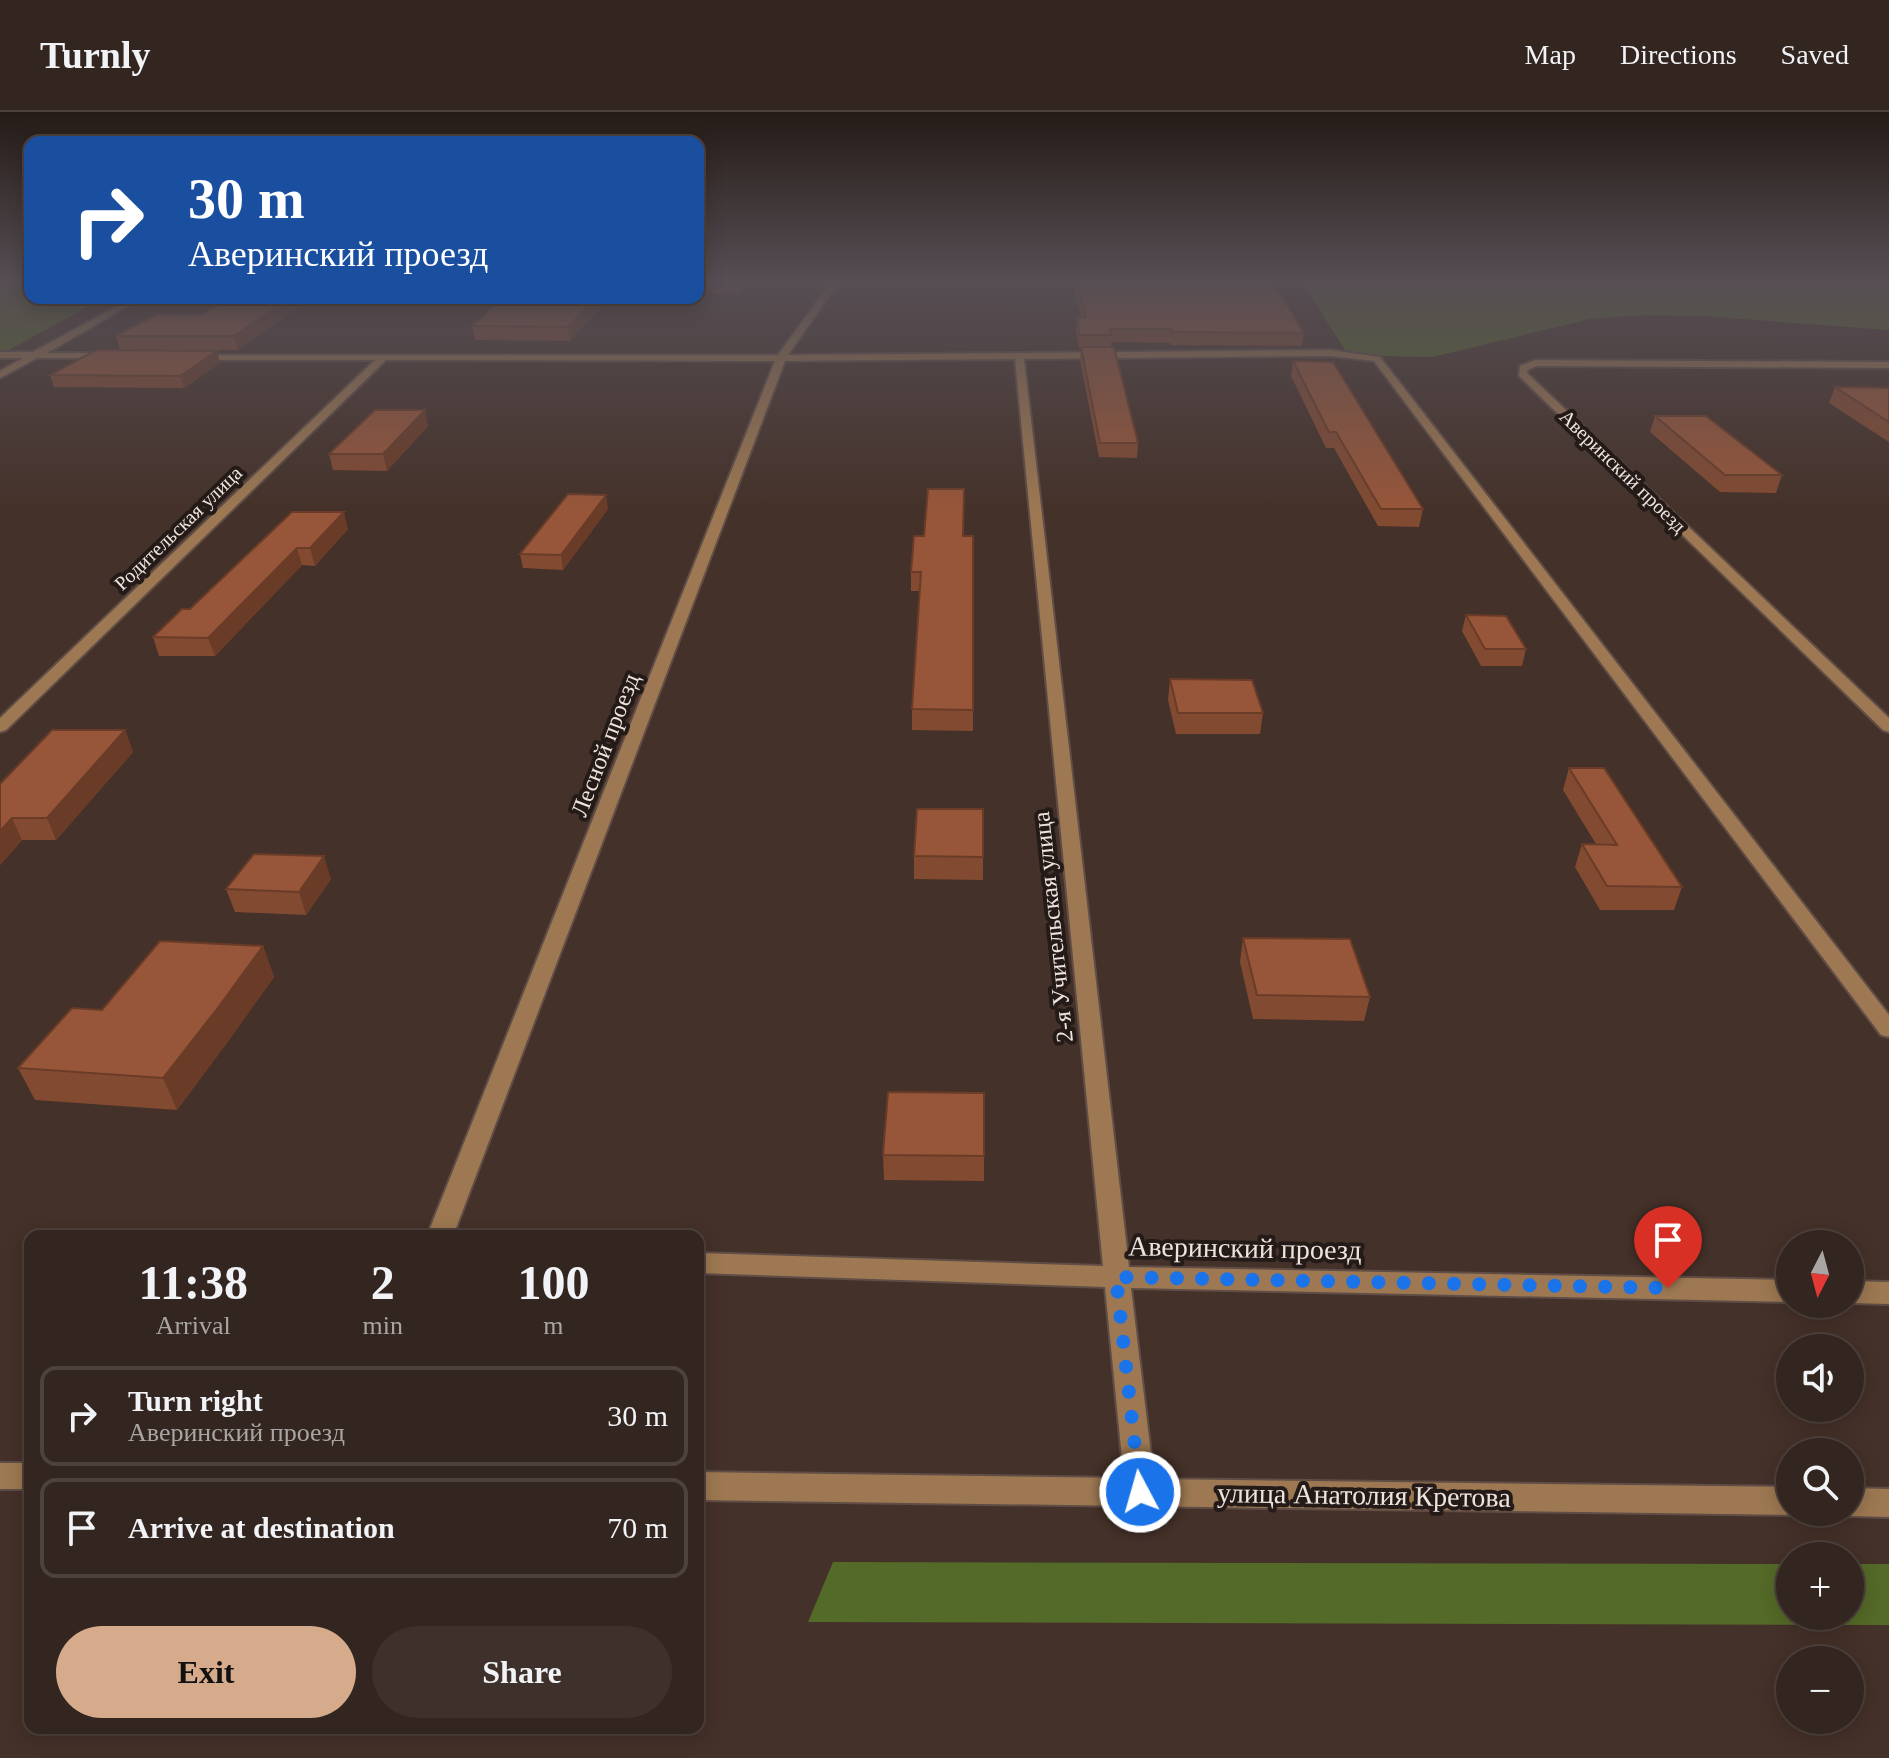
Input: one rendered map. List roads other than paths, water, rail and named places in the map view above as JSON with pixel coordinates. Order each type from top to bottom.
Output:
[{"type":"street","points":[[0,375],[28,359]]},
{"type":"street","name":"Родительская улица","points":[[0,727],[382,359]]},
{"type":"street","name":"Лесной проезд","points":[[442,1230],[781,359]]},
{"type":"street","name":"2-я Учительская улица","points":[[1019,359],[1140,1492]]},
{"type":"street","points":[[1376,359],[1889,1030]]},
{"type":"street","name":"Аверинский проезд","points":[[1889,365],[1535,363],[1523,368],[1522,374],[1889,727]]},
{"type":"street","points":[[1872,365],[1889,375]]},
{"type":"street","name":"Аверинский проезд","points":[[704,1263],[1116,1277],[1776,1291]]},
{"type":"street","points":[[1864,1292],[1889,1293]]},
{"type":"street","points":[[0,1476],[24,1476]]},
{"type":"street","name":"улица Анатолия Кретова","points":[[704,1486],[1776,1501]]},
{"type":"street","points":[[1864,1502],[1889,1503]]}]
